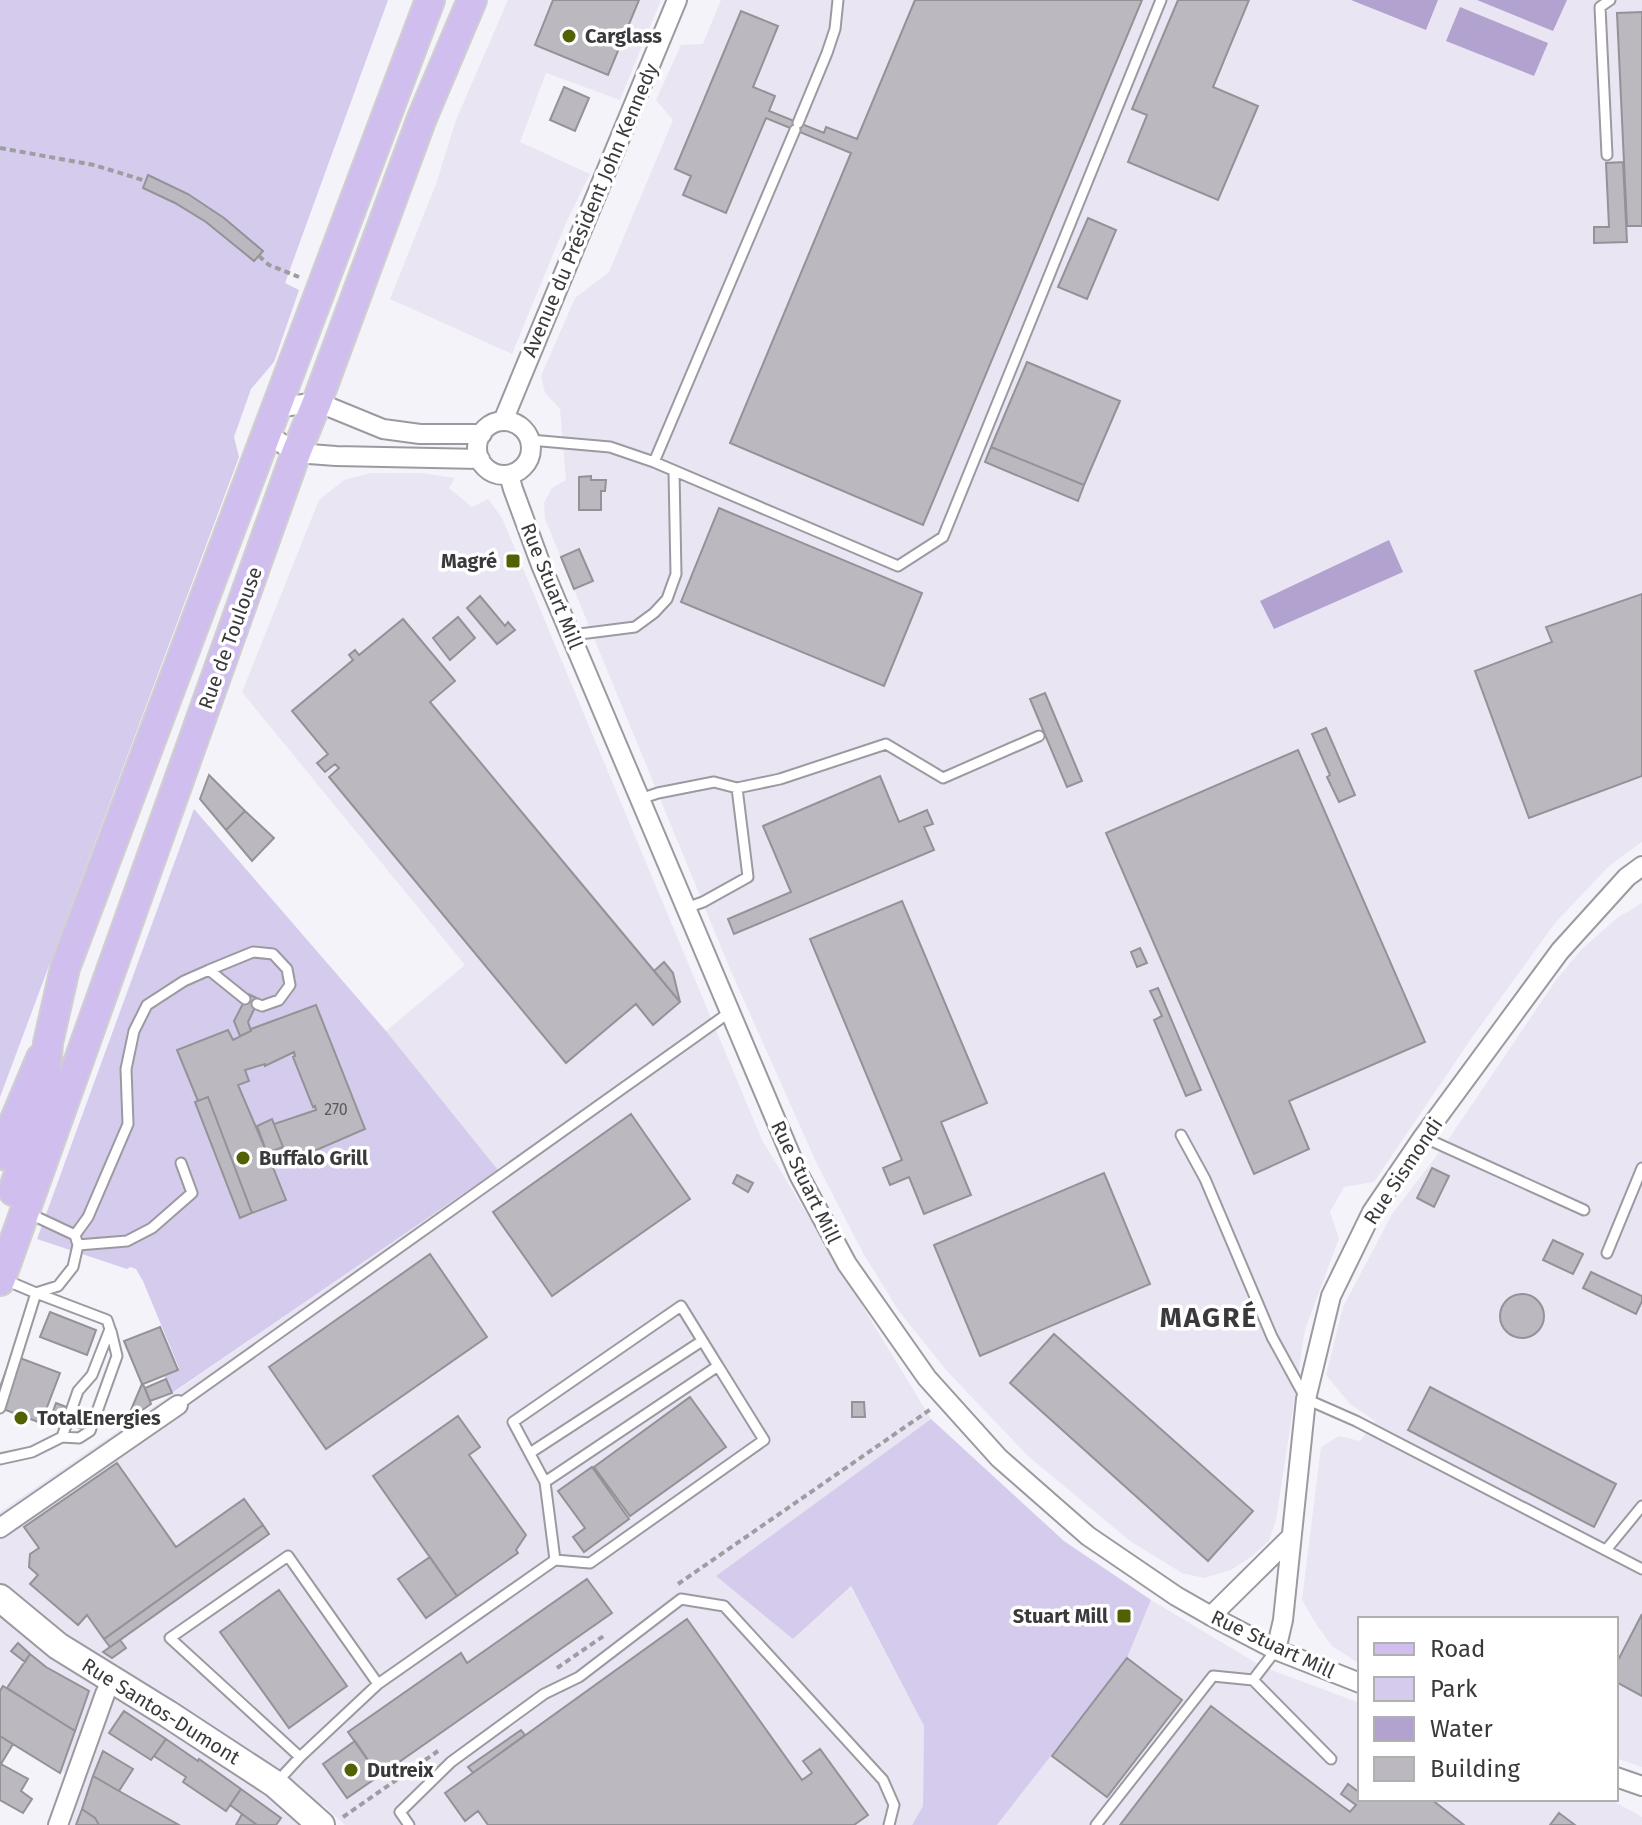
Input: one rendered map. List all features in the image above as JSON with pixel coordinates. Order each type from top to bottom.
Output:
[{"type":"main road","name":"Rue de Toulouse","points":[[0,1229],[44,1098],[48,1043],[65,968],[430,0]]},
{"type":"main road","name":"Rue de Toulouse","points":[[0,1280],[296,453],[422,118],[472,0]]},
{"type":"main road","points":[[0,1155],[48,1043]]},
{"type":"street","name":"Avenue du Président John Kennedy","points":[[503,421],[677,0]]},
{"type":"street","points":[[480,459],[296,453],[271,420],[317,402],[383,429],[420,434],[482,434]]},
{"type":"street","points":[[503,421],[520,426],[526,432],[531,449],[525,465],[509,475],[500,475],[484,466],[478,450],[478,442],[488,427],[503,421]]},
{"type":"street","name":"Rue Stuart Mill","points":[[509,475],[532,542],[799,1175],[847,1264],[927,1378],[999,1458],[1088,1536],[1211,1616],[1276,1650],[1358,1682]]},
{"type":"street","name":"Rue Sismondi","points":[[1276,1650],[1283,1620],[1306,1399],[1331,1296],[1372,1212],[1419,1144],[1560,951],[1627,877],[1642,866]]},
{"type":"street","points":[[0,1528],[178,1405]]},
{"type":"street","points":[[1211,1616],[1291,1537]]},
{"type":"street","name":"Rue Santos-Dumont","points":[[0,1598],[58,1646],[275,1784],[321,1825]]},
{"type":"street","points":[[58,1825],[112,1679]]},
{"type":"street","points":[[1618,1778],[1642,1786]]},
{"type":"lane","points":[[654,462],[835,29],[838,0]]},
{"type":"lane","points":[[530,440],[610,447],[654,462],[898,566],[943,537],[1161,0]]},
{"type":"lane","points":[[1607,155],[1600,7],[1610,0]]},
{"type":"lane","points":[[572,635],[635,627],[667,599],[676,574],[674,471]]},
{"type":"lane","points":[[640,799],[714,782],[737,788],[780,779],[886,744],[943,778],[1039,736]]},
{"type":"lane","points":[[686,908],[748,877],[737,788]]},
{"type":"lane","points":[[75,1235],[88,1217],[128,1124],[126,1069],[134,1031],[147,1005],[184,981],[253,952],[273,954],[287,969],[290,985],[279,1000],[262,1006],[257,1004]]},
{"type":"lane","points":[[209,970],[245,999]]},
{"type":"lane","points":[[178,1405],[730,1012]]},
{"type":"lane","points":[[1181,1135],[1205,1179],[1272,1337],[1306,1399],[1356,1421],[1642,1569]]},
{"type":"lane","points":[[1419,1144],[1467,1157],[1584,1210]]},
{"type":"lane","points":[[78,1245],[127,1241],[152,1228],[192,1193],[181,1163]]},
{"type":"lane","points":[[1607,1253],[1642,1168]]},
{"type":"lane","points":[[26,1212],[75,1235],[78,1245],[73,1267],[58,1286],[36,1293]]},
{"type":"lane","points":[[0,1280],[107,1320],[117,1356],[90,1431],[79,1438],[62,1437],[32,1452],[0,1459]]},
{"type":"lane","points":[[0,1408],[36,1293]]},
{"type":"lane","points":[[275,1784],[378,1684],[555,1560],[590,1563],[764,1440],[681,1306],[513,1422],[545,1482],[555,1560]]},
{"type":"lane","points":[[62,1437],[78,1391],[92,1375],[110,1329]]},
{"type":"lane","points":[[530,1453],[702,1341]]},
{"type":"lane","points":[[545,1482],[718,1366]]},
{"type":"lane","points":[[1606,1550],[1642,1506]]},
{"type":"lane","points":[[300,1757],[170,1638],[288,1556],[378,1684]]},
{"type":"lane","points":[[409,1825],[400,1812],[451,1762],[544,1694],[579,1677],[681,1599],[724,1606],[883,1780],[894,1805],[889,1825]]},
{"type":"lane","points":[[1253,1680],[1276,1650]]},
{"type":"lane","points":[[1096,1825],[1213,1676],[1253,1680],[1331,1759]]},
{"type":"path","points":[[0,148],[94,165],[146,181]]},
{"type":"path","points":[[259,256],[269,265],[323,286]]},
{"type":"shaded area","points":[[508,0],[661,0],[620,100],[546,73],[520,142],[590,174],[566,223],[512,354],[390,299],[436,184],[456,120]]},
{"type":"shaded area","points":[[721,0],[1642,0],[1642,842],[1610,865],[1555,923],[1473,1036],[1374,1182],[1344,1187],[1330,1212],[1339,1238],[1305,1330],[1276,1520],[1269,1541],[1231,1570],[1204,1578],[1182,1573],[1130,1541],[1028,1456],[946,1370],[898,1310],[863,1253],[817,1164],[730,969],[545,519],[544,503],[552,488],[566,480],[560,409],[545,393],[541,376],[575,298],[609,272],[673,120],[656,100],[681,45],[703,44]]},
{"type":"shaded area","points":[[370,473],[420,473],[455,478],[449,488],[472,507],[488,499],[502,518],[762,1140],[931,1419],[716,1577],[850,1585],[924,1726],[923,1806],[912,1825],[345,1825],[322,1804],[307,1825],[70,1825],[84,1784],[0,1737],[0,1512],[498,1170],[386,1031],[465,965],[242,692],[319,500],[344,480]]},
{"type":"shaded area","points":[[1642,903],[1642,1767],[1618,1759],[1618,1617],[1358,1617],[1358,1663],[1332,1646],[1302,1600],[1321,1447],[1339,1436],[1360,1441],[1375,1421],[1350,1404],[1326,1375],[1343,1307],[1392,1214],[1444,1146],[1556,980],[1581,950],[1617,918]]},
{"type":"shaded area","points":[[1151,1600],[1263,1667],[1358,1702],[1358,1801],[1614,1801],[1642,1817],[1642,1825],[997,1825],[1127,1658]]},
{"type":"green space","points":[[0,0],[388,0],[285,283],[299,290],[274,362],[251,389],[234,437],[239,457],[0,1097]]},
{"type":"green space","points":[[194,809],[386,1031],[498,1170],[172,1393],[164,1375],[179,1368],[136,1269],[127,1269],[37,1239]]},
{"type":"green space","points":[[931,1419],[1064,1541],[1151,1600],[1127,1658],[997,1825],[912,1825],[923,1806],[924,1726],[851,1586],[793,1639],[716,1576]]},
{"type":"water","points":[[1351,0],[1438,0],[1426,30]]},
{"type":"water","points":[[1477,0],[1567,0],[1553,31]]},
{"type":"water","points":[[1460,7],[1548,43],[1534,76],[1446,41]]},
{"type":"water","points":[[1389,540],[1403,572],[1274,629],[1260,601]]},
{"type":"building","points":[[553,0],[639,0],[608,75],[535,45]]},
{"type":"building","points":[[915,0],[1142,0],[923,525],[730,443],[851,153],[766,118],[726,213],[683,195],[691,176],[675,169],[741,11],[778,26],[753,87],[775,96],[769,111],[824,133],[826,127],[857,139]]},
{"type":"building","points":[[1178,0],[1249,0],[1213,87],[1258,106],[1218,200],[1128,162],[1147,115],[1132,109]]},
{"type":"building","points":[[1642,12],[1642,226],[1627,226],[1617,13]]},
{"type":"building","points":[[564,87],[589,98],[575,131],[550,120]]},
{"type":"building","points":[[1623,162],[1627,242],[1594,243],[1594,227],[1609,227],[1606,163]]},
{"type":"building","points":[[148,175],[188,194],[224,218],[263,251],[254,261],[206,222],[143,188]]},
{"type":"building","points":[[1088,218],[1116,230],[1087,299],[1058,287]]},
{"type":"building","points":[[1027,362],[1120,401],[1084,485],[991,447]]},
{"type":"building","points":[[991,447],[1084,485],[1078,501],[985,462]]},
{"type":"building","points":[[591,476],[591,480],[606,480],[605,491],[601,491],[601,510],[579,510],[579,477]]},
{"type":"building","points":[[719,508],[922,593],[884,686],[681,602]]},
{"type":"building","points":[[579,549],[593,581],[574,589],[561,557]]},
{"type":"building","points":[[1642,594],[1642,776],[1529,818],[1475,671],[1552,642],[1546,627]]},
{"type":"building","points":[[480,596],[505,626],[508,622],[515,630],[497,644],[467,608]]},
{"type":"building","points":[[458,617],[475,638],[450,660],[433,638]]},
{"type":"building","points":[[403,619],[455,681],[430,702],[680,1002],[653,1025],[636,1004],[566,1063],[329,777],[339,768],[335,764],[325,772],[317,763],[328,754],[292,711],[353,660],[349,655],[355,650],[359,655]]},
{"type":"building","points":[[1045,693],[1082,781],[1067,787],[1030,699]]},
{"type":"building","points":[[1326,728],[1355,795],[1339,802],[1312,734]]},
{"type":"building","points":[[1298,750],[1425,1042],[1289,1101],[1309,1149],[1254,1174],[1106,833]]},
{"type":"building","points":[[209,775],[245,811],[226,830],[200,799]]},
{"type":"building","points":[[880,776],[899,822],[927,810],[933,824],[924,827],[934,850],[734,934],[728,919],[791,892],[763,826]]},
{"type":"building","points":[[245,811],[274,838],[252,861],[226,830]]},
{"type":"building","points":[[902,901],[987,1103],[941,1122],[971,1195],[924,1214],[909,1177],[890,1185],[883,1168],[902,1160],[810,939]]},
{"type":"building","points":[[1140,948],[1147,963],[1137,967],[1131,952]]},
{"type":"building","points":[[664,962],[673,973],[680,1002],[654,971]]},
{"type":"building","points":[[1158,988],[1201,1090],[1186,1096],[1154,1020],[1162,1016],[1150,991]]},
{"type":"building","points":[[248,994],[259,999],[248,1022],[251,1031],[240,1036],[234,1021]]},
{"type":"building","points":[[316,1005],[365,1129],[289,1162],[274,1124],[316,1110],[293,1057],[294,1052],[265,1066],[245,1070],[249,1081],[238,1085],[267,1153],[271,1152],[276,1164],[272,1165],[286,1200],[252,1213],[208,1097],[198,1101],[177,1050],[228,1030],[233,1040],[251,1029]]},
{"type":"building","points":[[208,1097],[252,1213],[240,1218],[195,1102]]},
{"type":"building","points":[[631,1114],[690,1199],[552,1296],[493,1212]]},
{"type":"building","points":[[272,1119],[283,1147],[267,1153],[257,1126]]},
{"type":"building","points":[[1432,1168],[1449,1176],[1434,1207],[1417,1198]]},
{"type":"building","points":[[1104,1173],[1150,1284],[980,1356],[934,1245]]},
{"type":"building","points":[[737,1175],[753,1183],[748,1192],[733,1183]]},
{"type":"building","points":[[1553,1240],[1583,1254],[1573,1274],[1543,1260]]},
{"type":"building","points":[[430,1254],[487,1337],[326,1449],[269,1367]]},
{"type":"building","points":[[1591,1272],[1642,1296],[1636,1314],[1583,1288]]},
{"type":"building","points":[[1522,1294],[1538,1300],[1544,1316],[1538,1332],[1522,1338],[1506,1332],[1500,1316],[1506,1300]]},
{"type":"building","points":[[50,1312],[96,1330],[87,1355],[40,1337]]},
{"type":"building","points":[[160,1327],[178,1370],[143,1384],[151,1404],[128,1420],[142,1384],[124,1341]]},
{"type":"building","points":[[1054,1334],[1253,1511],[1208,1561],[1010,1383]]},
{"type":"building","points":[[12,1355],[60,1373],[41,1423],[0,1408],[0,1387]]},
{"type":"building","points":[[166,1379],[172,1393],[150,1401],[145,1388]]},
{"type":"building","points":[[1430,1387],[1616,1484],[1594,1527],[1408,1430]]},
{"type":"building","points":[[690,1397],[726,1447],[630,1516],[594,1467]]},
{"type":"building","points":[[852,1402],[864,1402],[865,1417],[852,1417]]},
{"type":"building","points":[[56,1403],[87,1415],[82,1429],[51,1417]]},
{"type":"building","points":[[458,1416],[480,1447],[469,1455],[526,1535],[516,1550],[518,1553],[457,1596],[373,1476]]},
{"type":"building","points":[[117,1463],[176,1547],[244,1499],[263,1525],[104,1639],[87,1615],[78,1625],[30,1584],[38,1575],[29,1567],[30,1554],[39,1548],[24,1527]]},
{"type":"building","points":[[592,1467],[629,1519],[584,1552],[573,1537],[585,1528],[558,1491]]},
{"type":"building","points":[[263,1525],[269,1534],[110,1647],[104,1639]]},
{"type":"building","points":[[430,1557],[457,1596],[426,1618],[398,1579]]},
{"type":"building","points":[[587,1579],[612,1613],[379,1776],[348,1732],[461,1653],[467,1663]]},
{"type":"building","points":[[279,1590],[347,1686],[289,1728],[220,1632]]},
{"type":"building","points":[[1642,1614],[1642,1696],[1618,1683],[1618,1660]]},
{"type":"building","points":[[687,1619],[802,1780],[812,1773],[803,1761],[820,1749],[868,1815],[854,1825],[488,1825],[478,1811],[465,1821],[445,1793]]},
{"type":"building","points":[[120,1640],[126,1648],[112,1658],[103,1652]]},
{"type":"building","points":[[18,1643],[30,1654],[25,1662],[11,1651]]},
{"type":"building","points":[[30,1654],[46,1667],[89,1691],[75,1731],[7,1688]]},
{"type":"building","points":[[1127,1658],[1182,1700],[1107,1797],[1052,1756]]},
{"type":"building","points":[[3,1686],[75,1731],[60,1773],[0,1736],[0,1691]]},
{"type":"building","points":[[1211,1706],[1350,1812],[1356,1805],[1341,1794],[1348,1784],[1358,1792],[1358,1801],[1434,1801],[1464,1825],[1120,1825]]},
{"type":"building","points":[[124,1711],[166,1739],[151,1760],[109,1733]]},
{"type":"building","points":[[521,1730],[525,1735],[473,1773],[468,1767]]},
{"type":"building","points":[[0,1736],[13,1744],[1,1764],[28,1779],[21,1791],[32,1799],[23,1813],[0,1800]]},
{"type":"building","points":[[166,1739],[241,1789],[226,1811],[183,1782],[186,1777],[154,1756]]},
{"type":"building","name":"Dutreix","points":[[355,1741],[379,1776],[347,1798],[323,1764]]},
{"type":"building","points":[[103,1751],[133,1769],[119,1791],[93,1776]]},
{"type":"building","points":[[93,1776],[179,1825],[99,1825],[82,1809]]},
{"type":"building","points":[[241,1789],[281,1818],[276,1825],[257,1825],[230,1805]]},
{"type":"building","points":[[82,1809],[95,1818],[99,1825],[76,1825]]},
{"type":"building","points":[[1559,1813],[1575,1825],[1550,1825]]},
{"type":"building","points":[[242,1814],[257,1825],[236,1825]]},
{"type":"place","name":"Carglass","points":[[569,36]]},
{"type":"place","name":"Magré","points":[[513,561]]},
{"type":"place","name":"Buffalo Grill","points":[[243,1158]]},
{"type":"place","name":"TotalEnergies","points":[[21,1418]]},
{"type":"place","name":"Stuart Mill","points":[[1124,1616]]},
{"type":"place","name":"Dutreix","points":[[351,1770]]},
{"type":"district","name":"MAGRÉ","points":[[1209,1317]]}]
